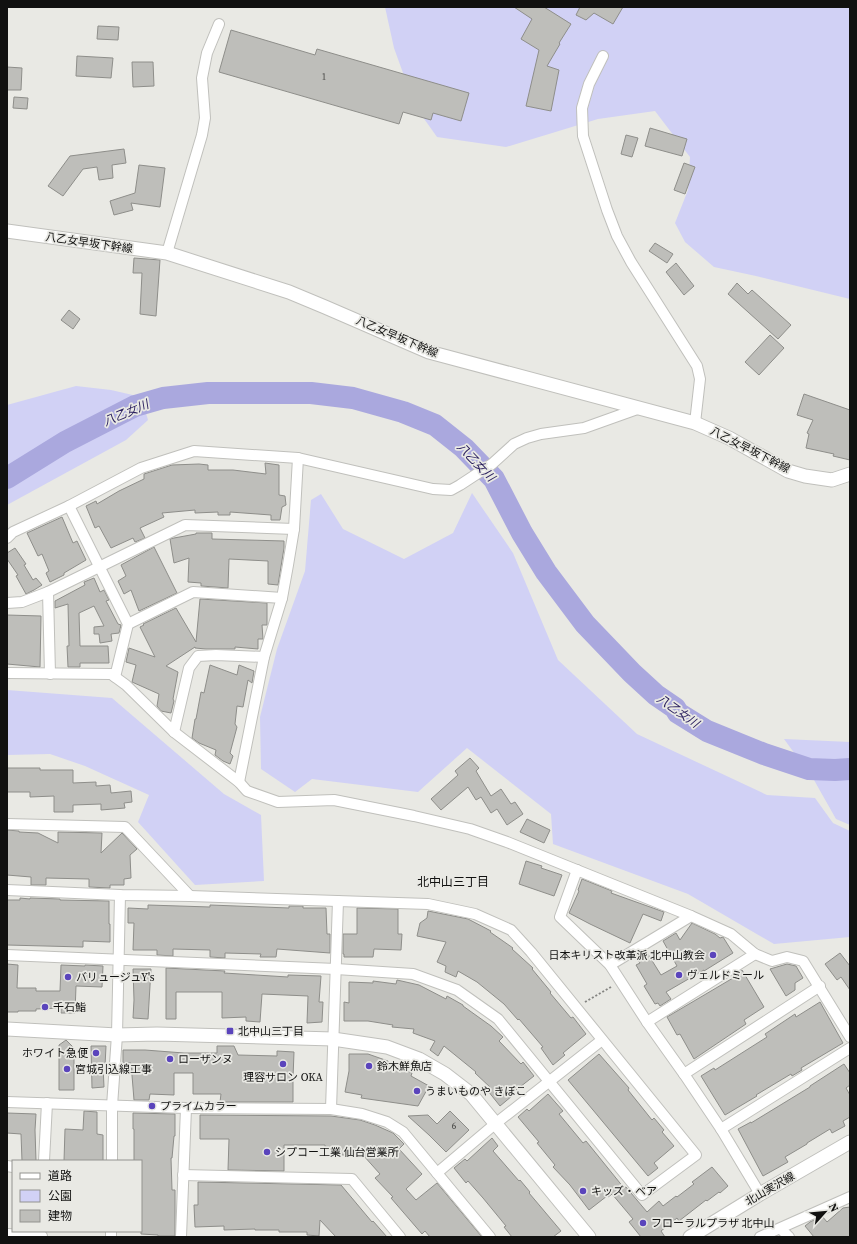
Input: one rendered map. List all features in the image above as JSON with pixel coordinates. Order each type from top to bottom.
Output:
[{"type":"street","points":[[167,253],[202,135],[205,118],[202,78],[207,53],[219,24]]},
{"type":"street","points":[[603,56],[589,84],[582,108],[583,136],[607,210],[618,236],[631,262],[697,366],[700,379],[695,423]]},
{"type":"street","name":"八乙女早坂下幹線","points":[[7,231],[167,253],[289,292],[325,306],[429,352],[695,423],[729,438],[788,471],[805,476],[832,480],[850,474]]},
{"type":"street","points":[[7,538],[13,532],[69,506],[141,468],[194,451],[298,458],[433,489],[451,490],[492,464],[514,444],[527,438],[541,434],[584,428],[640,408]]},
{"type":"street","points":[[239,782],[264,657],[282,598],[294,529],[298,458]]},
{"type":"street","points":[[69,506],[128,624],[115,677]]},
{"type":"street","points":[[7,603],[22,602],[48,592],[185,525],[294,529]]},
{"type":"street","points":[[48,592],[50,674]]},
{"type":"street","points":[[128,624],[194,592],[282,598]]},
{"type":"street","points":[[174,732],[189,668],[198,656],[216,655],[264,657]]},
{"type":"street","points":[[7,673],[111,674],[126,685],[174,732],[239,782],[247,791],[278,802],[334,800],[414,816],[470,830],[507,842],[691,916],[731,934],[756,954],[772,961],[787,957],[803,961],[820,986],[850,1037]]},
{"type":"street","points":[[7,824],[125,827],[190,896]]},
{"type":"street","points":[[577,870],[560,917],[610,964],[647,1022],[721,1130],[760,1194]]},
{"type":"street","points":[[7,890],[120,895],[428,904],[475,914],[511,930],[576,1007],[696,1155],[642,1195],[498,1019],[457,990],[413,974],[336,969],[7,955]]},
{"type":"street","points":[[112,1160],[112,1106],[117,1035],[120,895]]},
{"type":"street","points":[[331,1109],[338,901]]},
{"type":"street","points":[[610,964],[691,916]]},
{"type":"street","points":[[647,1022],[756,954]]},
{"type":"street","points":[[684,1074],[820,986]]},
{"type":"street","points":[[7,1029],[117,1035],[157,1034],[333,1039],[387,1047],[419,1059],[445,1074],[471,1094],[589,1237]]},
{"type":"street","points":[[437,1173],[495,1124],[602,1040]]},
{"type":"street","points":[[721,1130],[850,1048]]},
{"type":"street","points":[[7,1102],[186,1108],[331,1109],[362,1114],[387,1122],[403,1132],[490,1237]]},
{"type":"street","points":[[44,1160],[47,1103]]},
{"type":"street","points":[[181,1237],[186,1108]]},
{"type":"street","name":"北山実沢線","points":[[690,1237],[760,1194],[850,1142]]},
{"type":"street","points":[[183,1174],[352,1179],[400,1237]]},
{"type":"street","points":[[760,1237],[850,1197]]},
{"type":"street","points":[[781,1228],[788,1237]]},
{"type":"street","points":[[7,1234],[42,1235]]},
{"type":"path","points":[[576,1007],[620,981]]},
{"type":"green space","points":[[385,7],[850,7],[850,299],[714,267],[685,242],[675,223],[688,190],[690,157],[655,111],[598,119],[506,147],[437,137],[415,106],[394,48]]},
{"type":"green space","points":[[76,386],[111,390],[137,396],[143,403],[148,420],[126,440],[7,505],[7,405]]},
{"type":"green space","points":[[472,493],[513,553],[558,660],[637,734],[767,795],[815,798],[833,823],[850,831],[850,937],[774,944],[688,894],[553,844],[551,814],[467,748],[418,792],[312,779],[295,792],[261,769],[260,717],[277,649],[305,571],[311,500],[321,494],[343,529],[404,559],[453,533]]},
{"type":"green space","points":[[7,690],[112,698],[224,794],[261,815],[264,881],[195,885],[138,822],[149,795],[85,766],[50,754],[7,755]]},
{"type":"green space","points":[[784,739],[850,742],[850,825],[836,819],[814,780]]},
{"type":"building","points":[[514,7],[544,7],[571,24],[547,66],[559,70],[551,111],[526,106],[539,50],[521,39],[532,19]]},
{"type":"building","points":[[580,7],[623,7],[613,24],[594,13],[586,20],[576,15]]},
{"type":"building","points":[[98,26],[119,27],[118,40],[97,39]]},
{"type":"building","points":[[231,30],[315,55],[317,49],[469,93],[461,121],[433,113],[431,120],[403,112],[399,124],[219,72]]},
{"type":"building","points":[[77,56],[113,58],[111,78],[76,76]]},
{"type":"building","points":[[132,62],[153,62],[154,86],[133,87]]},
{"type":"building","points":[[7,67],[22,68],[21,90],[7,90]]},
{"type":"building","points":[[14,97],[28,98],[27,109],[13,108]]},
{"type":"building","points":[[650,128],[687,139],[682,156],[645,146]]},
{"type":"building","points":[[626,135],[638,138],[632,157],[621,154]]},
{"type":"building","points":[[124,149],[126,163],[112,165],[113,178],[99,180],[97,167],[83,169],[63,196],[48,186],[70,156]]},
{"type":"building","points":[[684,163],[695,167],[685,194],[674,190]]},
{"type":"building","points":[[139,165],[165,168],[160,207],[131,203],[133,210],[114,215],[110,201],[135,193]]},
{"type":"building","points":[[655,243],[673,254],[667,263],[649,251]]},
{"type":"building","points":[[134,258],[160,260],[156,316],[140,314],[142,273],[133,273]]},
{"type":"building","points":[[676,263],[694,286],[684,295],[666,272]]},
{"type":"building","points":[[737,283],[748,294],[752,290],[791,325],[778,339],[728,294]]},
{"type":"building","points":[[69,310],[80,319],[73,329],[61,320]]},
{"type":"building","points":[[770,335],[784,348],[759,375],[745,362]]},
{"type":"building","points":[[804,394],[850,410],[850,460],[833,456],[834,454],[806,448],[809,434],[807,433],[813,420],[797,415]]},
{"type":"building","points":[[265,463],[279,465],[279,495],[285,496],[286,505],[282,507],[280,520],[271,520],[271,515],[230,512],[230,515],[218,515],[218,512],[195,513],[195,510],[162,513],[164,517],[140,528],[145,538],[135,542],[133,538],[111,548],[99,526],[95,528],[86,506],[96,501],[97,504],[144,479],[144,474],[172,465],[199,464],[208,465],[208,470],[233,470],[266,474]]},
{"type":"building","points":[[62,517],[73,543],[77,541],[86,560],[64,573],[64,575],[50,582],[46,573],[49,571],[42,554],[38,556],[27,533]]},
{"type":"building","points":[[196,533],[212,533],[212,539],[284,541],[278,585],[268,584],[268,561],[229,559],[228,588],[201,586],[201,583],[188,582],[189,558],[174,563],[170,539]]},
{"type":"building","points":[[154,547],[177,593],[139,611],[131,590],[124,594],[118,581],[126,576],[121,565]]},
{"type":"building","points":[[15,548],[26,564],[24,565],[33,580],[36,578],[42,585],[26,594],[16,576],[18,575],[7,559],[7,553]]},
{"type":"building","points":[[94,578],[100,592],[104,590],[109,600],[106,601],[118,624],[121,625],[119,633],[111,634],[112,641],[100,643],[99,634],[94,634],[94,627],[104,626],[94,606],[79,613],[80,646],[108,646],[109,663],[80,663],[80,667],[68,667],[68,604],[55,608],[55,601],[85,585],[84,582]]},
{"type":"building","points":[[200,599],[267,603],[267,625],[262,625],[263,639],[258,639],[258,649],[235,647],[235,649],[206,649],[195,647],[166,666],[178,672],[171,713],[161,711],[157,706],[159,694],[132,682],[136,665],[126,662],[129,648],[155,657],[140,627],[144,625],[143,624],[176,608],[196,642]]},
{"type":"building","points":[[7,615],[41,616],[40,667],[7,664]]},
{"type":"building","points":[[210,665],[237,675],[239,665],[254,671],[252,683],[248,680],[243,707],[237,706],[235,724],[237,727],[230,753],[233,756],[230,764],[215,755],[216,750],[199,743],[192,738],[201,692],[204,693]]},
{"type":"building","points":[[470,758],[479,768],[476,771],[491,796],[501,789],[511,804],[515,802],[523,814],[507,825],[497,809],[491,813],[481,797],[476,800],[468,787],[441,810],[431,799],[458,775],[455,771]]},
{"type":"building","points":[[7,768],[73,770],[73,783],[96,782],[96,786],[110,785],[111,793],[131,791],[132,802],[124,803],[125,808],[101,810],[101,804],[73,805],[73,812],[54,812],[54,796],[30,797],[30,792],[7,792]]},
{"type":"building","points":[[527,819],[550,830],[544,843],[520,832]]},
{"type":"building","points":[[7,830],[38,833],[58,843],[58,832],[102,833],[101,853],[122,833],[137,849],[130,855],[131,878],[124,879],[124,885],[110,885],[110,888],[89,887],[89,879],[46,878],[46,885],[31,885],[31,877],[7,875]]},
{"type":"building","points":[[526,861],[562,875],[554,896],[519,884]]},
{"type":"building","points":[[582,879],[612,891],[611,893],[664,912],[661,921],[643,914],[630,943],[569,913],[579,891],[578,890]]},
{"type":"building","points":[[20,898],[109,901],[110,942],[83,941],[83,947],[7,945],[7,900],[20,900]]},
{"type":"building","points":[[148,905],[210,907],[210,905],[289,908],[289,906],[303,906],[303,908],[326,908],[327,934],[330,934],[330,953],[277,949],[276,957],[260,957],[261,954],[225,953],[225,958],[210,957],[210,950],[173,949],[173,956],[157,955],[157,950],[133,950],[134,923],[128,923],[128,908],[148,909]]},
{"type":"building","points":[[357,908],[398,909],[398,934],[402,934],[401,950],[374,949],[373,957],[344,957],[343,934],[357,934]]},
{"type":"building","points":[[428,911],[468,919],[491,931],[490,932],[513,948],[512,949],[533,968],[532,969],[551,992],[550,993],[571,1018],[573,1017],[586,1034],[563,1053],[565,1055],[553,1065],[541,1048],[543,1047],[504,1004],[477,982],[458,971],[456,977],[445,972],[446,966],[437,962],[446,942],[417,936],[420,923],[427,918]]},
{"type":"building","points":[[692,923],[720,938],[723,937],[733,953],[666,992],[671,999],[660,1006],[658,1003],[655,1004],[644,986],[647,984],[636,965],[640,963],[636,957],[646,951],[661,975],[677,966],[663,941],[676,933],[680,940]]},
{"type":"building","points":[[840,953],[850,966],[850,990],[841,977],[837,980],[825,964]]},
{"type":"building","points":[[7,964],[18,965],[17,988],[36,988],[36,991],[60,991],[61,965],[103,966],[102,987],[76,986],[75,1013],[61,1013],[61,1008],[7,1012]]},
{"type":"building","points":[[787,964],[796,966],[803,978],[795,983],[795,990],[786,996],[770,969]]},
{"type":"building","points":[[166,968],[225,971],[224,973],[288,977],[288,975],[321,976],[319,1002],[323,1002],[322,1022],[307,1023],[308,996],[262,994],[260,1022],[246,1021],[246,1017],[222,1018],[222,992],[176,992],[176,1019],[166,1019]]},
{"type":"building","points":[[133,969],[151,969],[148,1019],[133,1018]]},
{"type":"building","points":[[742,970],[764,1007],[744,1020],[746,1024],[694,1059],[680,1034],[677,1035],[667,1017],[733,978],[732,976]]},
{"type":"building","points":[[397,980],[419,985],[446,999],[447,996],[463,1005],[503,1037],[499,1041],[521,1064],[523,1062],[534,1076],[511,1094],[512,1096],[500,1106],[488,1091],[491,1088],[475,1073],[476,1072],[444,1046],[438,1056],[430,1050],[435,1041],[413,1033],[414,1029],[392,1027],[393,1025],[368,1021],[344,1021],[344,1002],[349,1003],[349,982],[373,983],[373,981],[396,984]]},
{"type":"building","points":[[820,1002],[843,1043],[801,1068],[802,1070],[792,1076],[791,1074],[725,1115],[701,1076],[714,1068],[715,1070],[767,1037],[765,1034],[795,1014],[796,1017]]},
{"type":"building","name":"宮城引込線工事","points":[[66,1040],[74,1048],[74,1090],[59,1090],[59,1045]]},
{"type":"building","points":[[91,1046],[106,1046],[105,1066],[103,1066],[104,1087],[92,1088]]},
{"type":"building","points":[[217,1046],[234,1046],[238,1055],[277,1056],[277,1051],[294,1052],[293,1102],[220,1102],[221,1094],[193,1094],[193,1073],[174,1073],[174,1095],[150,1094],[149,1100],[134,1100],[131,1063],[123,1063],[123,1050],[217,1053]]},
{"type":"building","points":[[349,1054],[368,1054],[388,1061],[412,1073],[411,1076],[429,1086],[418,1106],[361,1098],[362,1095],[345,1092],[349,1071]]},
{"type":"building","points":[[599,1054],[629,1088],[628,1090],[652,1120],[654,1118],[664,1130],[662,1132],[674,1146],[654,1163],[658,1168],[648,1176],[568,1080]]},
{"type":"building","points":[[844,1064],[850,1073],[850,1085],[846,1088],[850,1095],[850,1117],[843,1121],[845,1126],[832,1133],[830,1129],[807,1143],[785,1157],[788,1162],[763,1176],[738,1129],[751,1123],[810,1087]]},
{"type":"building","points":[[548,1094],[563,1111],[559,1114],[583,1143],[586,1141],[624,1188],[626,1187],[647,1212],[659,1201],[663,1206],[676,1196],[677,1197],[694,1184],[692,1182],[712,1167],[728,1186],[720,1193],[719,1192],[707,1201],[706,1200],[679,1221],[677,1218],[661,1231],[665,1237],[641,1237],[629,1222],[633,1219],[612,1194],[608,1197],[607,1196],[589,1210],[570,1185],[553,1167],[555,1165],[537,1143],[539,1142],[518,1117],[527,1109],[529,1111]]},
{"type":"building","points":[[84,1111],[97,1112],[97,1134],[103,1135],[103,1160],[64,1160],[65,1129],[83,1130]]},
{"type":"building","points":[[450,1111],[469,1130],[446,1152],[408,1116],[428,1115],[437,1124]]},
{"type":"building","points":[[7,1113],[36,1114],[36,1160],[22,1160],[21,1134],[7,1133]]},
{"type":"building","points":[[133,1113],[175,1114],[175,1136],[171,1158],[172,1190],[175,1190],[175,1236],[141,1234],[142,1160],[134,1160]]},
{"type":"building","points":[[200,1115],[331,1116],[360,1120],[375,1125],[393,1133],[404,1144],[399,1149],[422,1174],[406,1189],[416,1200],[437,1183],[482,1237],[430,1237],[425,1231],[422,1234],[391,1198],[393,1197],[375,1178],[380,1174],[363,1155],[337,1155],[337,1147],[325,1147],[325,1145],[284,1145],[284,1171],[228,1170],[229,1139],[200,1139]]},
{"type":"building","points":[[492,1138],[498,1146],[493,1151],[519,1181],[520,1180],[561,1231],[553,1237],[512,1237],[504,1227],[506,1226],[483,1198],[468,1181],[466,1183],[454,1168],[465,1159],[467,1161]]},
{"type":"building","points":[[198,1182],[341,1185],[372,1222],[373,1221],[387,1237],[336,1237],[320,1220],[319,1236],[307,1235],[307,1232],[279,1232],[279,1230],[255,1229],[224,1230],[224,1226],[195,1227],[194,1205],[198,1205]]},
{"type":"building","points":[[850,1207],[850,1237],[814,1237],[805,1226],[822,1216],[827,1222],[843,1208]]},
{"type":"waterway","name":"八乙女川","points":[[7,478],[65,442],[135,406],[163,398],[208,393],[311,393],[353,398],[403,412],[435,425],[464,448],[494,479],[522,533],[546,572],[585,624],[632,673],[656,695],[675,708],[678,713],[707,731],[764,754],[809,769],[850,769]]},
{"type":"place","name":"日本キリスト改革派 北中山教会","points":[[713,955]]},
{"type":"place","name":"ヴェルドミール","points":[[679,975]]},
{"type":"place","name":"バリュージュY's","points":[[68,977]]},
{"type":"place","name":"千石鮨","points":[[45,1007]]},
{"type":"place","name":"北中山三丁目","points":[[230,1031]]},
{"type":"place","name":"ホワイト急便","points":[[96,1053]]},
{"type":"place","name":"ローザンヌ","points":[[170,1059]]},
{"type":"place","name":"理容サロン OKA","points":[[283,1064]]},
{"type":"place","name":"鈴木鮮魚店","points":[[369,1066]]},
{"type":"place","name":"宮城引込線工事","points":[[67,1069]]},
{"type":"place","name":"うまいものや きぼこ","points":[[417,1091]]},
{"type":"place","name":"プライムカラー","points":[[152,1106]]},
{"type":"place","name":"シプコー工業 仙台営業所","points":[[267,1152]]},
{"type":"place","name":"キッズ・ベア","points":[[583,1191]]},
{"type":"place","name":"フローラルプラザ 北中山","points":[[643,1223]]},
{"type":"district","name":"北中山三丁目","points":[[453,882]]}]
